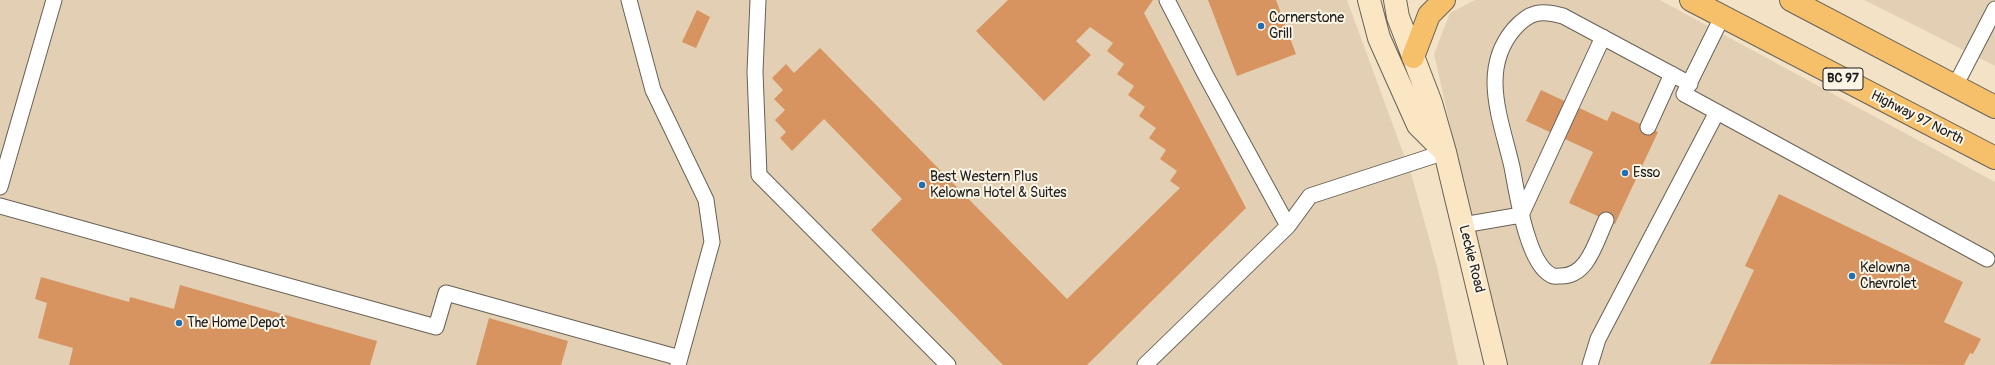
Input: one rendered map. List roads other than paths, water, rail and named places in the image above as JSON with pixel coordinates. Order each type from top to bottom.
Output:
[{"type":"highway","points":[[1414,57],[1429,15],[1444,0]]},
{"type":"highway","name":"Highway 97 North","points":[[1691,0],[1995,158]]},
{"type":"highway","points":[[1791,0],[1995,107]]},
{"type":"main road","points":[[1369,0],[1380,38],[1418,124],[1445,152]]},
{"type":"main road","name":"Leckie Road","points":[[1395,0],[1398,16],[1431,103],[1445,152],[1496,365]]},
{"type":"lane","points":[[0,187],[54,0]]},
{"type":"lane","points":[[0,206],[436,327],[446,293],[679,362],[712,242],[706,200],[653,90],[629,0]]},
{"type":"lane","points":[[758,0],[755,72],[759,175],[948,365]]},
{"type":"lane","points":[[1167,0],[1205,74],[1288,226]]},
{"type":"lane","points":[[1955,86],[1995,10]]},
{"type":"lane","points":[[1606,220],[1586,263],[1567,276],[1552,276],[1538,265],[1521,215],[1496,99],[1494,74],[1498,54],[1507,38],[1520,22],[1531,14],[1548,12],[1563,16],[1690,84]]},
{"type":"lane","points":[[1722,16],[1684,94],[1987,258]]},
{"type":"lane","points":[[1521,215],[1603,37]]},
{"type":"lane","points":[[1648,128],[1672,74]]},
{"type":"lane","points":[[1590,365],[1598,339],[1716,112]]},
{"type":"lane","points":[[1145,365],[1288,226],[1310,196],[1445,152]]},
{"type":"lane","points":[[1463,225],[1521,215]]},
{"type":"place","name":"Cornerstone Grill","points":[[1261,26]]},
{"type":"place","name":"Esso","points":[[1625,173]]},
{"type":"place","name":"Best Western Plus Kelowna Hotel & Suites","points":[[922,185]]},
{"type":"place","name":"Kelowna Chevrolet","points":[[1852,276]]},
{"type":"place","name":"The Home Depot","points":[[179,323]]}]
